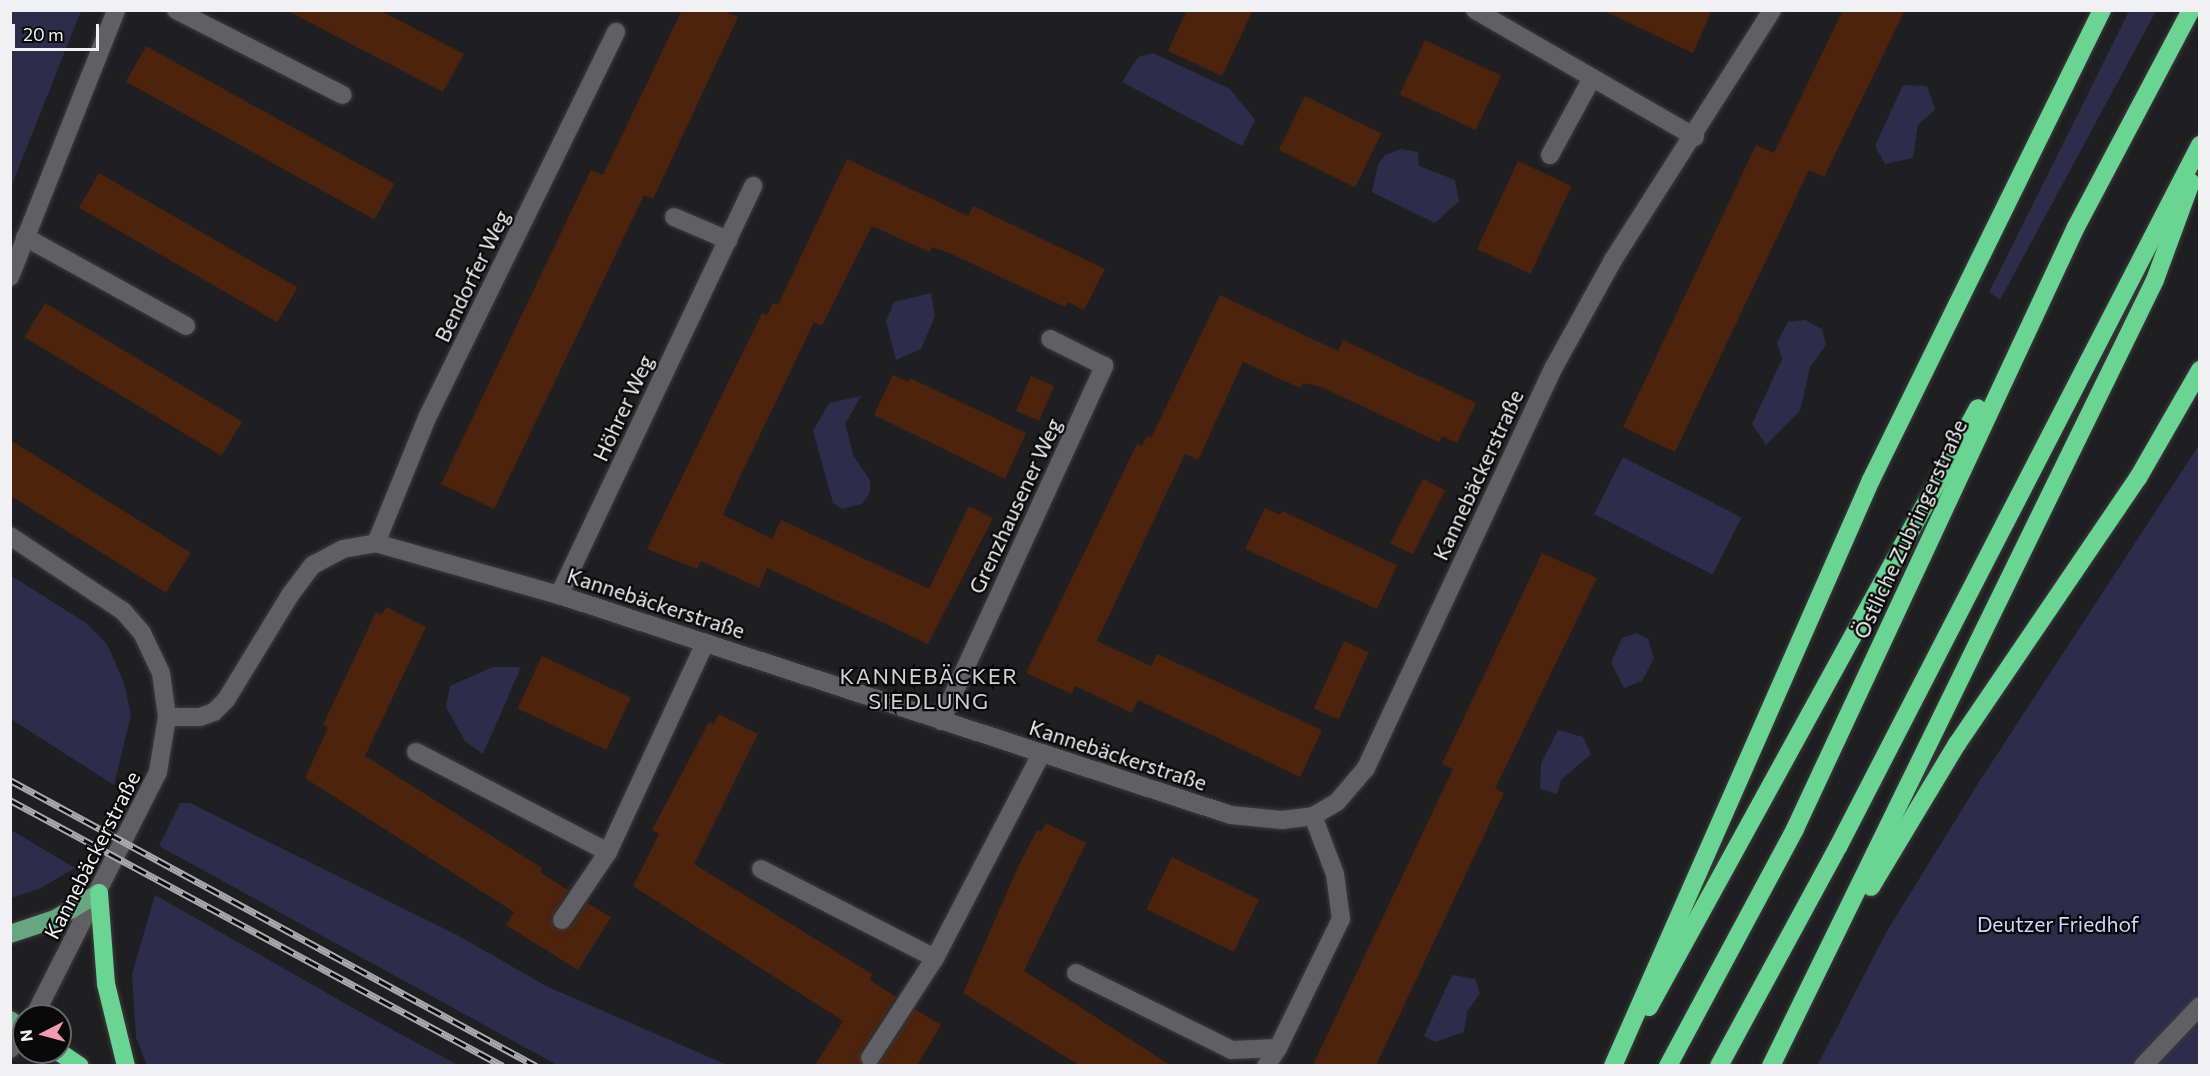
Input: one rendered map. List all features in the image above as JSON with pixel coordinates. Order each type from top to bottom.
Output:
[{"type":"highway","points":[[1615,1065],[1871,480],[2102,10]]},
{"type":"highway","name":"Östliche Zubringerstraße","points":[[1668,1065],[1795,829],[2076,227],[2191,10]]},
{"type":"highway","points":[[1719,1065],[1838,847],[2199,145]]},
{"type":"highway","points":[[1771,1065],[1812,986],[2155,280],[2199,161]]},
{"type":"highway","points":[[1615,1065],[2076,227]]},
{"type":"highway","points":[[1812,986],[1957,744],[2138,478],[2199,370]]},
{"type":"highway","points":[[99,893],[106,984],[126,1065]]},
{"type":"main road","points":[[10,934],[55,919],[99,893]]},
{"type":"street","points":[[10,277],[116,10]]},
{"type":"street","points":[[176,10],[343,95]]},
{"type":"street","points":[[1474,10],[1695,137]]},
{"type":"street","name":"Kannebäckerstraße","points":[[40,1004],[99,893],[158,772],[167,717],[200,717],[214,712],[226,700],[290,595],[313,565],[343,549],[376,543],[559,595],[1231,815],[1282,820],[1313,816],[1337,802],[1366,768],[1554,367],[1613,260],[1695,137],[1772,10]]},
{"type":"street","name":"Bendorfer Weg","points":[[376,543],[427,418],[616,32]]},
{"type":"street","points":[[1550,155],[1592,78]]},
{"type":"street","name":"Höhrer Weg","points":[[559,595],[753,186]]},
{"type":"street","points":[[674,217],[728,240]]},
{"type":"street","points":[[25,237],[186,326]]},
{"type":"street","name":"Grenzhausener Weg","points":[[941,721],[1104,366],[1050,339]]},
{"type":"street","points":[[10,536],[123,611],[142,633],[161,674],[167,717]]},
{"type":"street","points":[[562,920],[608,852],[705,643]]},
{"type":"street","points":[[416,752],[608,852]]},
{"type":"street","points":[[870,1058],[935,958],[1041,754]]},
{"type":"street","points":[[1266,1065],[1278,1048],[1341,919],[1335,874],[1313,816]]},
{"type":"street","points":[[761,869],[935,958]]},
{"type":"street","points":[[1076,973],[1232,1050],[1278,1048]]},
{"type":"street","points":[[2143,1065],[2199,1006]]},
{"type":"green space","points":[[10,11],[81,11],[11,187]]},
{"type":"green space","points":[[2129,11],[2156,11],[2000,300],[1989,292]]},
{"type":"green space","points":[[1153,53],[1230,89],[1255,120],[1242,146],[1122,82],[1138,57]]},
{"type":"green space","points":[[1903,85],[1927,86],[1935,109],[1918,125],[1913,158],[1885,164],[1875,146]]},
{"type":"green space","points":[[1401,149],[1418,152],[1419,166],[1455,180],[1459,201],[1435,223],[1372,192],[1378,164],[1385,155]]},
{"type":"green space","points":[[931,293],[935,316],[921,349],[896,360],[886,321],[894,302]]},
{"type":"green space","points":[[1805,320],[1822,329],[1826,345],[1810,367],[1800,411],[1766,445],[1752,424],[1782,359],[1777,342],[1788,322]]},
{"type":"green space","points":[[861,396],[845,424],[854,457],[870,480],[870,493],[862,504],[842,509],[833,503],[813,431],[829,403]]},
{"type":"green space","name":"Deutzer Friedhof","points":[[2199,445],[2199,1065],[1817,1066],[1887,931],[1979,782]]},
{"type":"green space","points":[[1623,457],[1742,517],[1712,574],[1594,514]]},
{"type":"green space","points":[[10,575],[86,623],[107,644],[124,683],[131,715],[114,785],[11,719]]},
{"type":"green space","points":[[1637,633],[1648,639],[1654,658],[1642,681],[1624,688],[1611,663],[1622,638]]},
{"type":"green space","points":[[493,667],[521,667],[483,754],[465,741],[446,707],[450,686]]},
{"type":"green space","points":[[1558,730],[1583,737],[1591,754],[1561,780],[1557,794],[1540,789],[1541,763]]},
{"type":"green space","points":[[180,803],[190,803],[457,935],[546,986],[727,1065],[557,1065],[159,846]]},
{"type":"green space","points":[[11,830],[75,868],[41,888],[11,898]]},
{"type":"green space","points":[[155,895],[458,1065],[147,1065],[136,1038],[132,974]]},
{"type":"green space","points":[[1452,975],[1475,979],[1480,993],[1467,1012],[1464,1032],[1435,1042],[1424,1036]]},
{"type":"building","points":[[286,10],[379,10],[464,54],[443,92]]},
{"type":"building","points":[[682,10],[723,10],[738,17],[653,199],[644,195],[494,509],[441,484],[591,170],[603,175]]},
{"type":"building","points":[[1187,10],[1253,10],[1222,76],[1168,51]]},
{"type":"building","points":[[1602,10],[1712,10],[1693,53]]},
{"type":"building","points":[[1843,10],[1905,10],[1824,177],[1809,170],[1675,452],[1623,427],[1756,145],[1774,153]]},
{"type":"building","points":[[1425,40],[1501,75],[1476,130],[1400,94]]},
{"type":"building","points":[[146,46],[394,184],[375,220],[126,82]]},
{"type":"building","points":[[1305,96],[1381,133],[1355,187],[1279,150]]},
{"type":"building","points":[[847,159],[968,216],[973,206],[1105,269],[1084,310],[1068,302],[1065,307],[949,253],[932,247],[929,252],[872,226],[822,326],[814,322],[737,483],[723,515],[772,539],[781,520],[929,589],[969,506],[993,518],[928,644],[767,568],[759,588],[701,561],[697,569],[647,549],[762,313],[767,315],[773,303],[778,305]]},
{"type":"building","points":[[1518,161],[1571,186],[1530,274],[1477,249]]},
{"type":"building","points":[[99,173],[297,288],[277,322],[79,208]]},
{"type":"building","points":[[1220,295],[1338,351],[1343,340],[1476,403],[1457,443],[1442,436],[1439,442],[1321,387],[1303,383],[1300,388],[1243,362],[1198,460],[1185,454],[1097,641],[1151,666],[1157,654],[1322,730],[1300,777],[1138,700],[1132,713],[1075,686],[1072,694],[1026,673],[1137,444],[1142,446],[1147,436],[1151,438]]},
{"type":"building","points":[[45,303],[242,421],[222,456],[24,337]]},
{"type":"building","points":[[893,375],[908,382],[910,378],[1026,433],[1005,479],[874,415]]},
{"type":"building","points":[[1031,376],[1054,386],[1039,421],[1016,411]]},
{"type":"building","points":[[10,440],[191,553],[166,593],[10,495]]},
{"type":"building","points":[[1423,479],[1445,490],[1413,555],[1390,543]]},
{"type":"building","points":[[1265,508],[1280,515],[1282,511],[1397,565],[1377,609],[1245,549]]},
{"type":"building","points":[[1542,553],[1597,578],[1495,789],[1504,793],[1376,1065],[1313,1065],[1453,769],[1442,764]]},
{"type":"building","points":[[386,607],[426,627],[365,756],[542,868],[540,872],[568,890],[551,919],[556,930],[571,927],[587,903],[611,917],[578,970],[506,925],[514,912],[305,778],[328,728],[323,725],[376,612],[382,615]]},
{"type":"building","points":[[1344,641],[1369,652],[1339,720],[1314,709]]},
{"type":"building","points":[[542,656],[631,697],[606,750],[517,709]]},
{"type":"building","points":[[719,714],[758,734],[694,864],[872,974],[870,980],[896,997],[861,1052],[862,1065],[815,1065],[843,1021],[633,886],[659,834],[652,830],[709,722],[714,724]]},
{"type":"building","points":[[1046,823],[1086,843],[1024,971],[1170,1065],[1079,1065],[963,993],[1018,867],[1037,830],[1041,832]]},
{"type":"building","points":[[1172,857],[1259,900],[1234,952],[1147,909]]},
{"type":"building","points":[[915,1009],[941,1025],[917,1065],[878,1065]]},
{"type":"railway","points":[[10,780],[536,1066]]},
{"type":"railway","points":[[10,800],[503,1066]]},
{"type":"district","name":"KANNEBÄCKER SIEDLUNG","points":[[929,688]]}]
